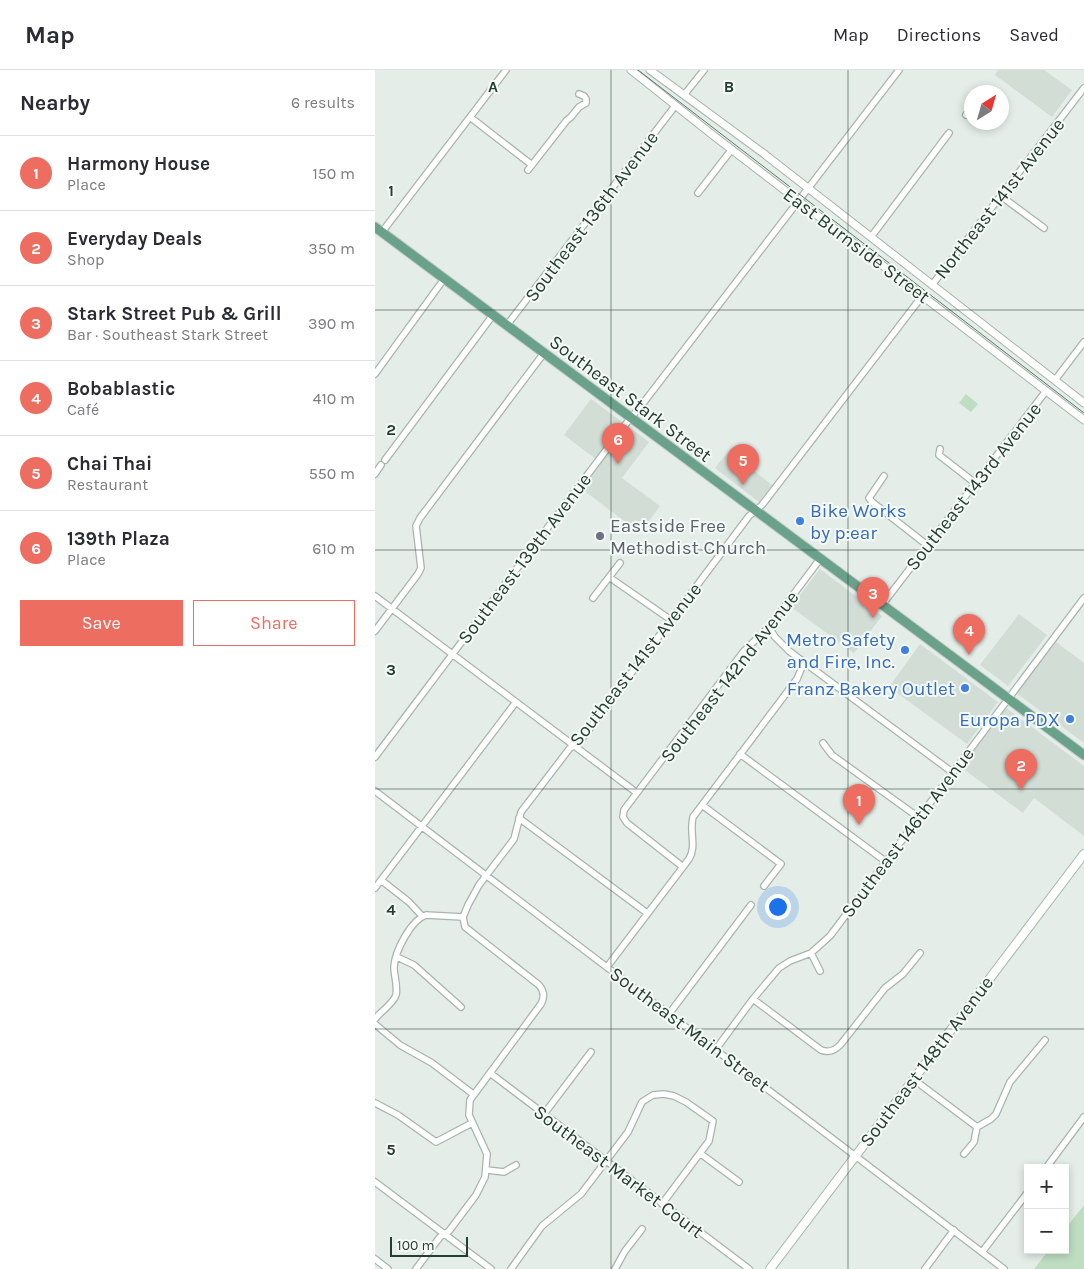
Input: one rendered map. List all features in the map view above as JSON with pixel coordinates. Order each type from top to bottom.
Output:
[{"type":"main road","name":"Southeast Stark Street","points":[[378,229],[1084,755]]},
{"type":"main road","name":"Southeast 148th Avenue","points":[[770,1269],[1084,854]]},
{"type":"street","points":[[378,229],[506,70]]},
{"type":"street","name":"East Burnside Street","points":[[631,70],[732,150],[871,237],[1084,403]]},
{"type":"street","name":"East Burnside Street","points":[[650,70],[684,95],[923,295],[1084,420]]},
{"type":"street","points":[[684,95],[704,70]]},
{"type":"street","name":"Southeast 139th Avenue","points":[[375,757],[631,418],[899,70]]},
{"type":"street","name":"Northeast 141st Avenue","points":[[932,285],[1084,88]]},
{"type":"street","points":[[470,117],[530,168],[567,120],[579,107],[586,103],[587,99],[579,94]]},
{"type":"street","name":"Southeast 136th Avenue","points":[[507,325],[675,106]]},
{"type":"street","points":[[871,237],[949,133]]},
{"type":"street","points":[[698,193],[732,150]]},
{"type":"street","points":[[1001,196],[1044,228]]},
{"type":"street","points":[[375,374],[444,279]]},
{"type":"street","name":"Southeast 141st Avenue","points":[[463,917],[473,896],[514,839],[521,812],[570,748],[578,744],[749,516],[768,498],[923,295]]},
{"type":"street","points":[[375,474],[493,315]]},
{"type":"street","points":[[1055,380],[1084,342]]},
{"type":"street","points":[[375,631],[421,568],[417,526],[420,518],[544,353]]},
{"type":"street","name":"Southeast 143rd Avenue","points":[[882,605],[1046,391]]},
{"type":"street","points":[[940,449],[939,455],[975,482]]},
{"type":"street","points":[[884,476],[869,498],[927,545]]},
{"type":"street","name":"Southeast 142nd Avenue","points":[[683,867],[634,829],[623,817],[624,810],[744,651],[769,627],[820,559]]},
{"type":"street","points":[[593,598],[620,563]]},
{"type":"street","points":[[609,577],[671,620]]},
{"type":"street","points":[[375,596],[637,793]]},
{"type":"street","name":"Southeast 146th Avenue","points":[[716,1049],[779,968],[789,961],[811,953],[830,936],[885,860],[1084,598]]},
{"type":"street","points":[[769,627],[781,644],[952,772]]},
{"type":"street","points":[[607,966],[692,854],[691,824],[693,818],[797,679],[804,662]]},
{"type":"street","points":[[375,888],[516,702]]},
{"type":"street","points":[[823,743],[832,755],[918,817]]},
{"type":"street","points":[[740,754],[885,860]]},
{"type":"street","name":"Southeast Main Street","points":[[375,791],[1003,1269]]},
{"type":"street","points":[[702,805],[781,864],[764,886]]},
{"type":"street","points":[[519,818],[647,913]]},
{"type":"street","points":[[381,880],[409,902],[422,916]]},
{"type":"street","points":[[669,1014],[751,905]]},
{"type":"street","points":[[375,1018],[394,1000],[397,993],[394,966],[409,931],[422,916],[432,914],[463,917],[465,927],[469,931],[539,985],[543,991],[542,1002],[470,1100],[468,1110],[487,1154],[487,1170],[480,1189],[449,1231],[444,1234],[416,1269]]},
{"type":"street","points":[[811,953],[820,971]]},
{"type":"street","points":[[753,999],[821,1050],[833,1051],[841,1044],[885,988],[903,974],[920,953]]},
{"type":"street","points":[[397,957],[414,965],[461,1007]]},
{"type":"street","points":[[375,1024],[400,1045],[432,1063],[473,1094]]},
{"type":"street","points":[[963,1154],[974,1142],[977,1127],[996,1114],[1009,1082],[1045,1040]]},
{"type":"street","points":[[544,1114],[591,1052]]},
{"type":"street","name":"Southeast Market Court","points":[[490,1073],[749,1269]]},
{"type":"street","points":[[913,1079],[977,1127]]},
{"type":"street","points":[[511,1269],[542,1226],[581,1194],[627,1132],[642,1102],[653,1096],[664,1094],[680,1098],[713,1121],[709,1141],[662,1204]]},
{"type":"street","points":[[375,1102],[398,1114],[436,1142],[472,1122]]},
{"type":"street","points":[[1049,1164],[1084,1117]]},
{"type":"street","points":[[701,1154],[739,1182]]},
{"type":"street","points":[[487,1170],[504,1172],[516,1165]]},
{"type":"street","points":[[375,1182],[491,1269]]},
{"type":"street","points":[[982,1252],[1024,1197]]},
{"type":"street","points":[[615,1269],[625,1251],[642,1229]]},
{"type":"street","points":[[925,1269],[954,1230]]},
{"type":"street","points":[[375,1259],[388,1269]]},
{"type":"shaded area","points":[[998,70],[1044,70],[1072,90],[1052,117],[995,75]]},
{"type":"shaded area","points":[[591,399],[649,442],[622,478],[660,506],[640,533],[582,489],[601,463],[564,435]]},
{"type":"shaded area","points":[[731,448],[745,458],[744,461],[754,468],[753,470],[772,485],[759,502],[715,468]]},
{"type":"shaded area","points":[[820,569],[882,616],[854,653],[791,607]]},
{"type":"shaded area","points":[[1019,614],[1047,635],[1008,686],[980,665]]},
{"type":"shaded area","points":[[1056,642],[1084,663],[1084,743],[1016,693]]},
{"type":"shaded area","points":[[920,644],[998,702],[967,744],[889,687]]},
{"type":"shaded area","points":[[1005,707],[1084,766],[1084,836],[1034,798],[1023,813],[962,768]]},
{"type":"green space","points":[[966,394],[978,404],[971,412],[959,403]]},
{"type":"green space","points":[[1084,1205],[1084,1269],[1034,1269],[1046,1254],[1069,1254],[1069,1224]]},
{"type":"tram line","points":[[638,70],[1084,413]]},
{"type":"place","name":"139th Plaza","points":[[618,464]]},
{"type":"place","name":"Chai Thai","points":[[743,485]]},
{"type":"place","name":"Bike Works by p:ear","points":[[800,521]]},
{"type":"place","name":"Eastside Free Methodist Church","points":[[600,536]]},
{"type":"place","name":"Stark Street Pub & Grill","points":[[873,618]]},
{"type":"place","name":"Metro Safety and Fire, Inc.","points":[[905,650]]},
{"type":"place","name":"Bobablastic","points":[[969,655]]},
{"type":"place","name":"Franz Bakery Outlet","points":[[965,688]]},
{"type":"place","name":"Europa PDX","points":[[1070,719]]},
{"type":"place","name":"Everyday Deals","points":[[1021,790]]},
{"type":"place","name":"Harmony House","points":[[859,825]]}]
